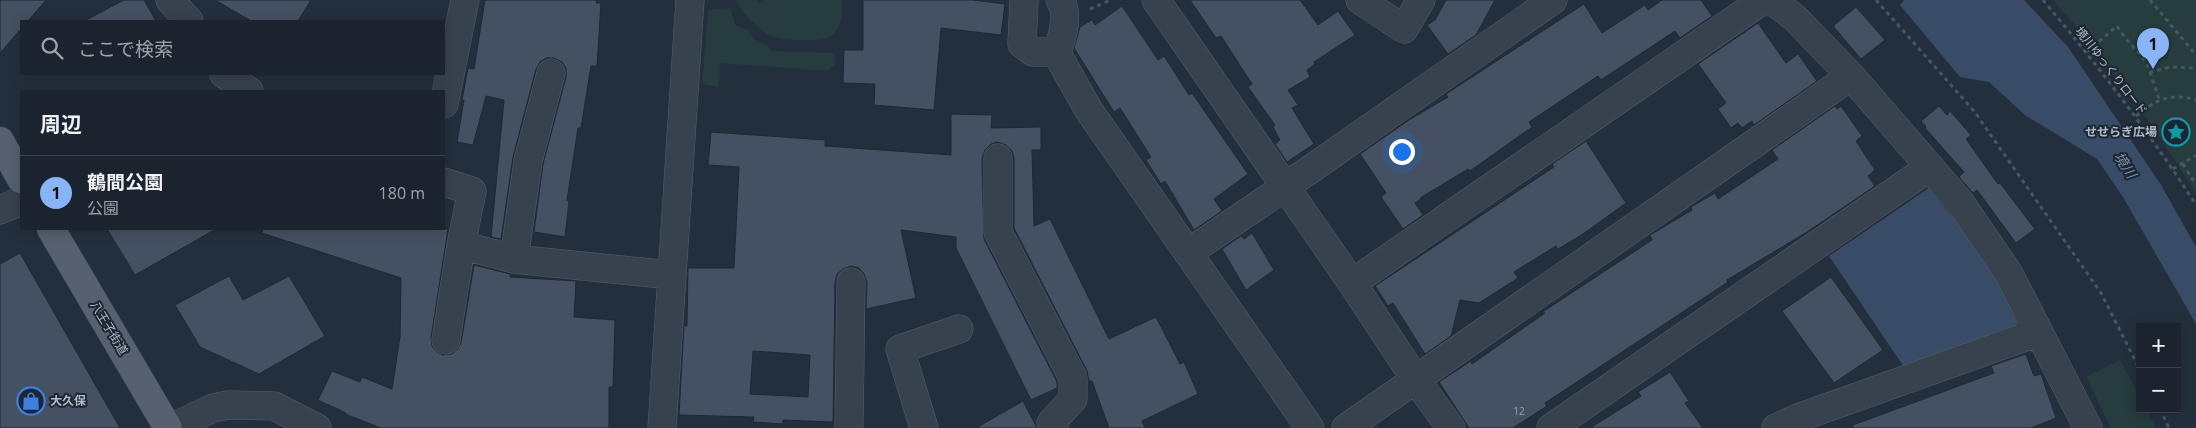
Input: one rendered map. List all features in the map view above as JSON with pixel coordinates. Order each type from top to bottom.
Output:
[{"type":"main road","points":[[0,141],[20,176]]},
{"type":"main road","name":"八王子街道","points":[[52,230],[170,428]]},
{"type":"street","points":[[170,0],[188,20]]},
{"type":"street","points":[[445,99],[465,0]]},
{"type":"street","points":[[662,428],[690,0]]},
{"type":"street","points":[[1024,0],[1022,44],[1034,52],[1056,52]]},
{"type":"street","points":[[1056,52],[1062,42],[1064,6],[1060,0]]},
{"type":"street","points":[[1156,0],[1286,186],[1416,380],[1451,428]]},
{"type":"street","points":[[1360,0],[1404,29],[1421,0]]},
{"type":"street","points":[[1188,253],[1553,0]]},
{"type":"street","points":[[1352,283],[1763,0]]},
{"type":"street","points":[[1771,0],[1795,18],[1851,76],[1960,202],[2009,274],[2088,428]]},
{"type":"street","points":[[1056,52],[1088,109],[1310,428]]},
{"type":"street","points":[[514,258],[528,161],[551,73]]},
{"type":"street","points":[[225,75],[248,90]]},
{"type":"street","points":[[1346,428],[1851,76]]},
{"type":"street","points":[[998,158],[998,232],[1073,378],[1074,399],[1051,423],[1054,428]]},
{"type":"street","points":[[1551,428],[1930,167]]},
{"type":"street","points":[[445,182],[472,191],[461,245],[446,340]]},
{"type":"street","points":[[0,210],[20,201]]},
{"type":"street","points":[[461,245],[514,258],[671,275]]},
{"type":"street","points":[[849,428],[851,282]]},
{"type":"street","points":[[915,426],[900,349],[959,329]]},
{"type":"street","points":[[1776,428],[1798,418],[2039,332]]},
{"type":"street","points":[[170,428],[220,418],[228,405],[274,406],[317,428]]},
{"type":"path","points":[[1876,0],[1974,111],[2100,293],[2139,368]]},
{"type":"path","name":"境川ゆっくりロード","points":[[2043,0],[2087,52],[2136,116],[2196,205]]},
{"type":"path","points":[[2150,0],[2196,55]]},
{"type":"path","points":[[2087,52],[2117,26],[2122,35],[2148,64],[2159,99]]},
{"type":"path","points":[[2150,72],[2172,67],[2193,68],[2196,66]]},
{"type":"path","points":[[2136,116],[2159,99],[2179,96],[2196,100]]},
{"type":"path","points":[[2173,169],[2196,155]]},
{"type":"path","points":[[2183,164],[2196,185]]},
{"type":"path","points":[[2162,413],[2170,428]]},
{"type":"green space","points":[[736,0],[756,0],[759,3],[767,0],[842,0],[843,9],[837,29],[831,36],[812,40],[786,39],[769,35],[741,10]]},
{"type":"green space","points":[[2053,0],[2196,0],[2196,193],[2129,94]]},
{"type":"green space","points":[[730,8],[736,26],[748,30],[754,40],[768,46],[772,51],[834,53],[835,64],[829,70],[815,70],[720,63],[718,87],[702,84],[708,11]]},
{"type":"green space","points":[[2120,360],[2136,390],[2136,413],[2148,413],[2156,428],[2111,428],[2086,377]]},
{"type":"water","name":"境川","points":[[1904,0],[2024,0],[2068,47],[2161,185],[2196,247],[2196,324],[2123,197],[2097,159],[2025,115],[1989,82],[1960,77],[1900,5]]},
{"type":"water","points":[[1929,188],[1967,235],[2000,286],[2018,323],[2014,331],[1906,370],[1829,256]]},
{"type":"building","points":[[0,0],[46,0],[29,20],[20,20],[20,30],[0,53]]},
{"type":"building","points":[[124,0],[144,0],[155,20],[86,20]]},
{"type":"building","points":[[215,0],[311,0],[299,20],[249,20]]},
{"type":"building","points":[[485,0],[597,0],[596,3],[601,3],[597,66],[591,66],[581,128],[578,128],[567,200],[569,201],[565,237],[534,232],[543,164],[566,77],[566,68],[562,62],[554,58],[546,58],[540,62],[536,69],[513,157],[501,239],[491,237],[504,100],[486,96],[473,145],[457,142],[468,68],[474,69]]},
{"type":"building","points":[[863,0],[973,0],[1005,4],[1001,35],[941,28],[934,110],[874,105],[875,84],[843,83],[844,50],[863,50]]},
{"type":"building","points":[[1190,0],[1300,0],[1318,25],[1338,11],[1355,35],[1314,62],[1315,64],[1307,70],[1310,77],[1288,90],[1298,105],[1292,108],[1314,144],[1287,162],[1275,144],[1280,140],[1273,127],[1275,125],[1248,87],[1252,84],[1221,36],[1216,38]]},
{"type":"building","points":[[1446,0],[1495,0],[1476,35],[1448,54],[1427,25],[1435,20]]},
{"type":"building","points":[[1662,0],[1701,0],[1712,16],[1680,38],[1675,31],[1601,80],[1598,76],[1529,122],[1532,127],[1470,171],[1468,169],[1420,198],[1415,203],[1423,215],[1403,229],[1381,197],[1386,193],[1360,154],[1409,120],[1448,97],[1446,94],[1584,4],[1602,33],[1645,5],[1648,10]]},
{"type":"building","points":[[1122,6],[1158,60],[1164,56],[1189,95],[1192,93],[1248,174],[1214,199],[1222,211],[1194,230],[1165,181],[1161,184],[1146,160],[1151,157],[1120,108],[1114,112],[1074,48],[1080,27],[1092,20],[1095,25]]},
{"type":"building","points":[[1856,7],[1885,40],[1861,59],[1833,26]]},
{"type":"building","points":[[1758,23],[1786,63],[1798,54],[1817,81],[1754,125],[1752,121],[1742,128],[1738,123],[1731,128],[1718,109],[1726,103],[1698,64]]},
{"type":"building","points":[[1835,106],[1837,109],[1841,106],[1862,136],[1856,141],[1875,170],[1868,176],[1875,186],[1807,232],[1727,280],[1728,282],[1545,403],[1547,406],[1513,428],[1469,428],[1439,382],[1471,361],[1472,364],[1545,313],[1541,313],[1652,240],[1650,235],[1692,210],[1691,207],[1715,193],[1718,199],[1778,159],[1772,150]]},
{"type":"building","points":[[1939,106],[1947,115],[1950,111],[1971,135],[1966,139],[1998,184],[2000,183],[2035,229],[2016,243],[1977,190],[1973,193],[1959,177],[1964,172],[1921,121]]},
{"type":"building","points":[[951,114],[992,115],[991,128],[1041,127],[1041,150],[1032,150],[1034,226],[1050,219],[1109,339],[1156,317],[1180,364],[1184,362],[1198,394],[1142,421],[1145,428],[1109,428],[1092,381],[1089,381],[1087,371],[1014,228],[1014,158],[1012,151],[1006,145],[998,142],[991,144],[985,150],[982,158],[984,239],[1057,382],[1057,388],[1031,400],[956,248],[956,237],[901,230],[916,298],[866,309],[867,282],[864,274],[859,268],[851,266],[837,274],[835,282],[833,422],[783,420],[783,424],[753,422],[754,417],[679,415],[684,326],[687,326],[688,268],[734,268],[739,167],[708,165],[711,132],[825,140],[825,146],[951,155]],"holes":[[[753,351],[810,355],[808,397],[750,394]]]},
{"type":"building","points":[[1586,141],[1626,203],[1580,236],[1558,249],[1556,246],[1514,272],[1518,278],[1479,303],[1460,300],[1451,336],[1425,354],[1393,303],[1388,306],[1375,286],[1554,167],[1552,164]]},
{"type":"building","points":[[448,229],[431,338],[432,346],[443,355],[452,354],[461,343],[474,265],[510,274],[510,277],[576,281],[574,317],[615,320],[613,387],[609,387],[609,428],[381,428],[345,414],[318,400],[332,371],[360,382],[362,377],[392,389],[400,337],[401,278],[262,233],[263,230]]},
{"type":"building","points":[[108,230],[214,230],[135,275]]},
{"type":"building","points":[[1252,233],[1274,270],[1246,290],[1222,249],[1241,236],[1244,239]]},
{"type":"building","points":[[20,253],[120,428],[0,428],[0,264]]},
{"type":"building","points":[[229,276],[243,300],[289,276],[325,336],[259,374],[200,347],[175,305]]},
{"type":"building","points":[[1831,277],[1883,350],[1834,383],[1782,311]]},
{"type":"building","points":[[2026,354],[2034,376],[2041,374],[2056,418],[2031,428],[1853,428],[1853,425],[1994,373],[1991,366]]},
{"type":"building","points":[[1670,372],[1689,401],[1685,403],[1703,428],[1590,428],[1641,396],[1638,392]]},
{"type":"building","points":[[1023,401],[1037,428],[976,428]]},
{"type":"place","name":"鶴間公園","points":[[2153,69]]},
{"type":"place","name":"せせらぎ広場","points":[[2176,132]]},
{"type":"place","name":"大久保","points":[[31,401]]}]
